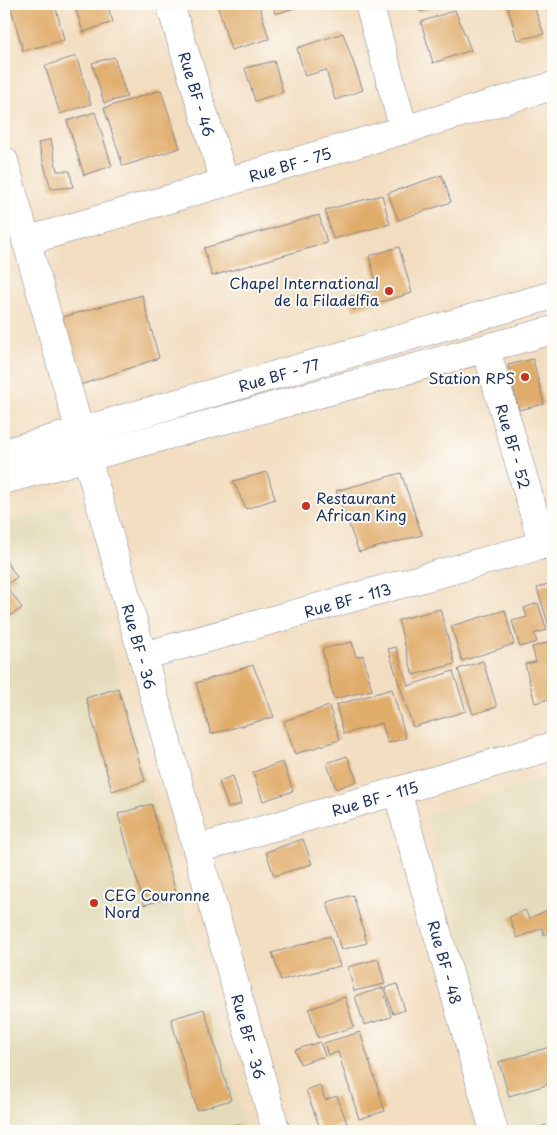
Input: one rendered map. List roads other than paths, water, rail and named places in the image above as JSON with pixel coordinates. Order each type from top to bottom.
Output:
[{"type":"street","name":"Rue BF - 46","points":[[170,4],[225,183]]},
{"type":"street","points":[[369,4],[404,130]]},
{"type":"street","name":"Rue BF - 75","points":[[26,242],[553,86]]},
{"type":"street","name":"Rue BF - 36","points":[[4,161],[276,1131]]},
{"type":"street","name":"Rue BF - 77","points":[[4,453],[553,295]]},
{"type":"street","name":"Rue BF - 77","points":[[4,480],[553,330]]},
{"type":"street","name":"Rue BF - 52","points":[[486,349],[548,543]]},
{"type":"street","name":"Rue BF - 113","points":[[143,656],[548,543]]},
{"type":"street","name":"Rue BF - 115","points":[[197,849],[553,746]]},
{"type":"street","name":"Rue BF - 48","points":[[397,791],[494,1131]]},
{"type":"place","name":"Chapel International de la Filadelfia","points":[[389,291]]},
{"type":"place","name":"Station RPS","points":[[525,377]]},
{"type":"place","name":"Restaurant African King","points":[[306,506]]},
{"type":"place","name":"CEG Couronne Nord","points":[[94,903]]}]
